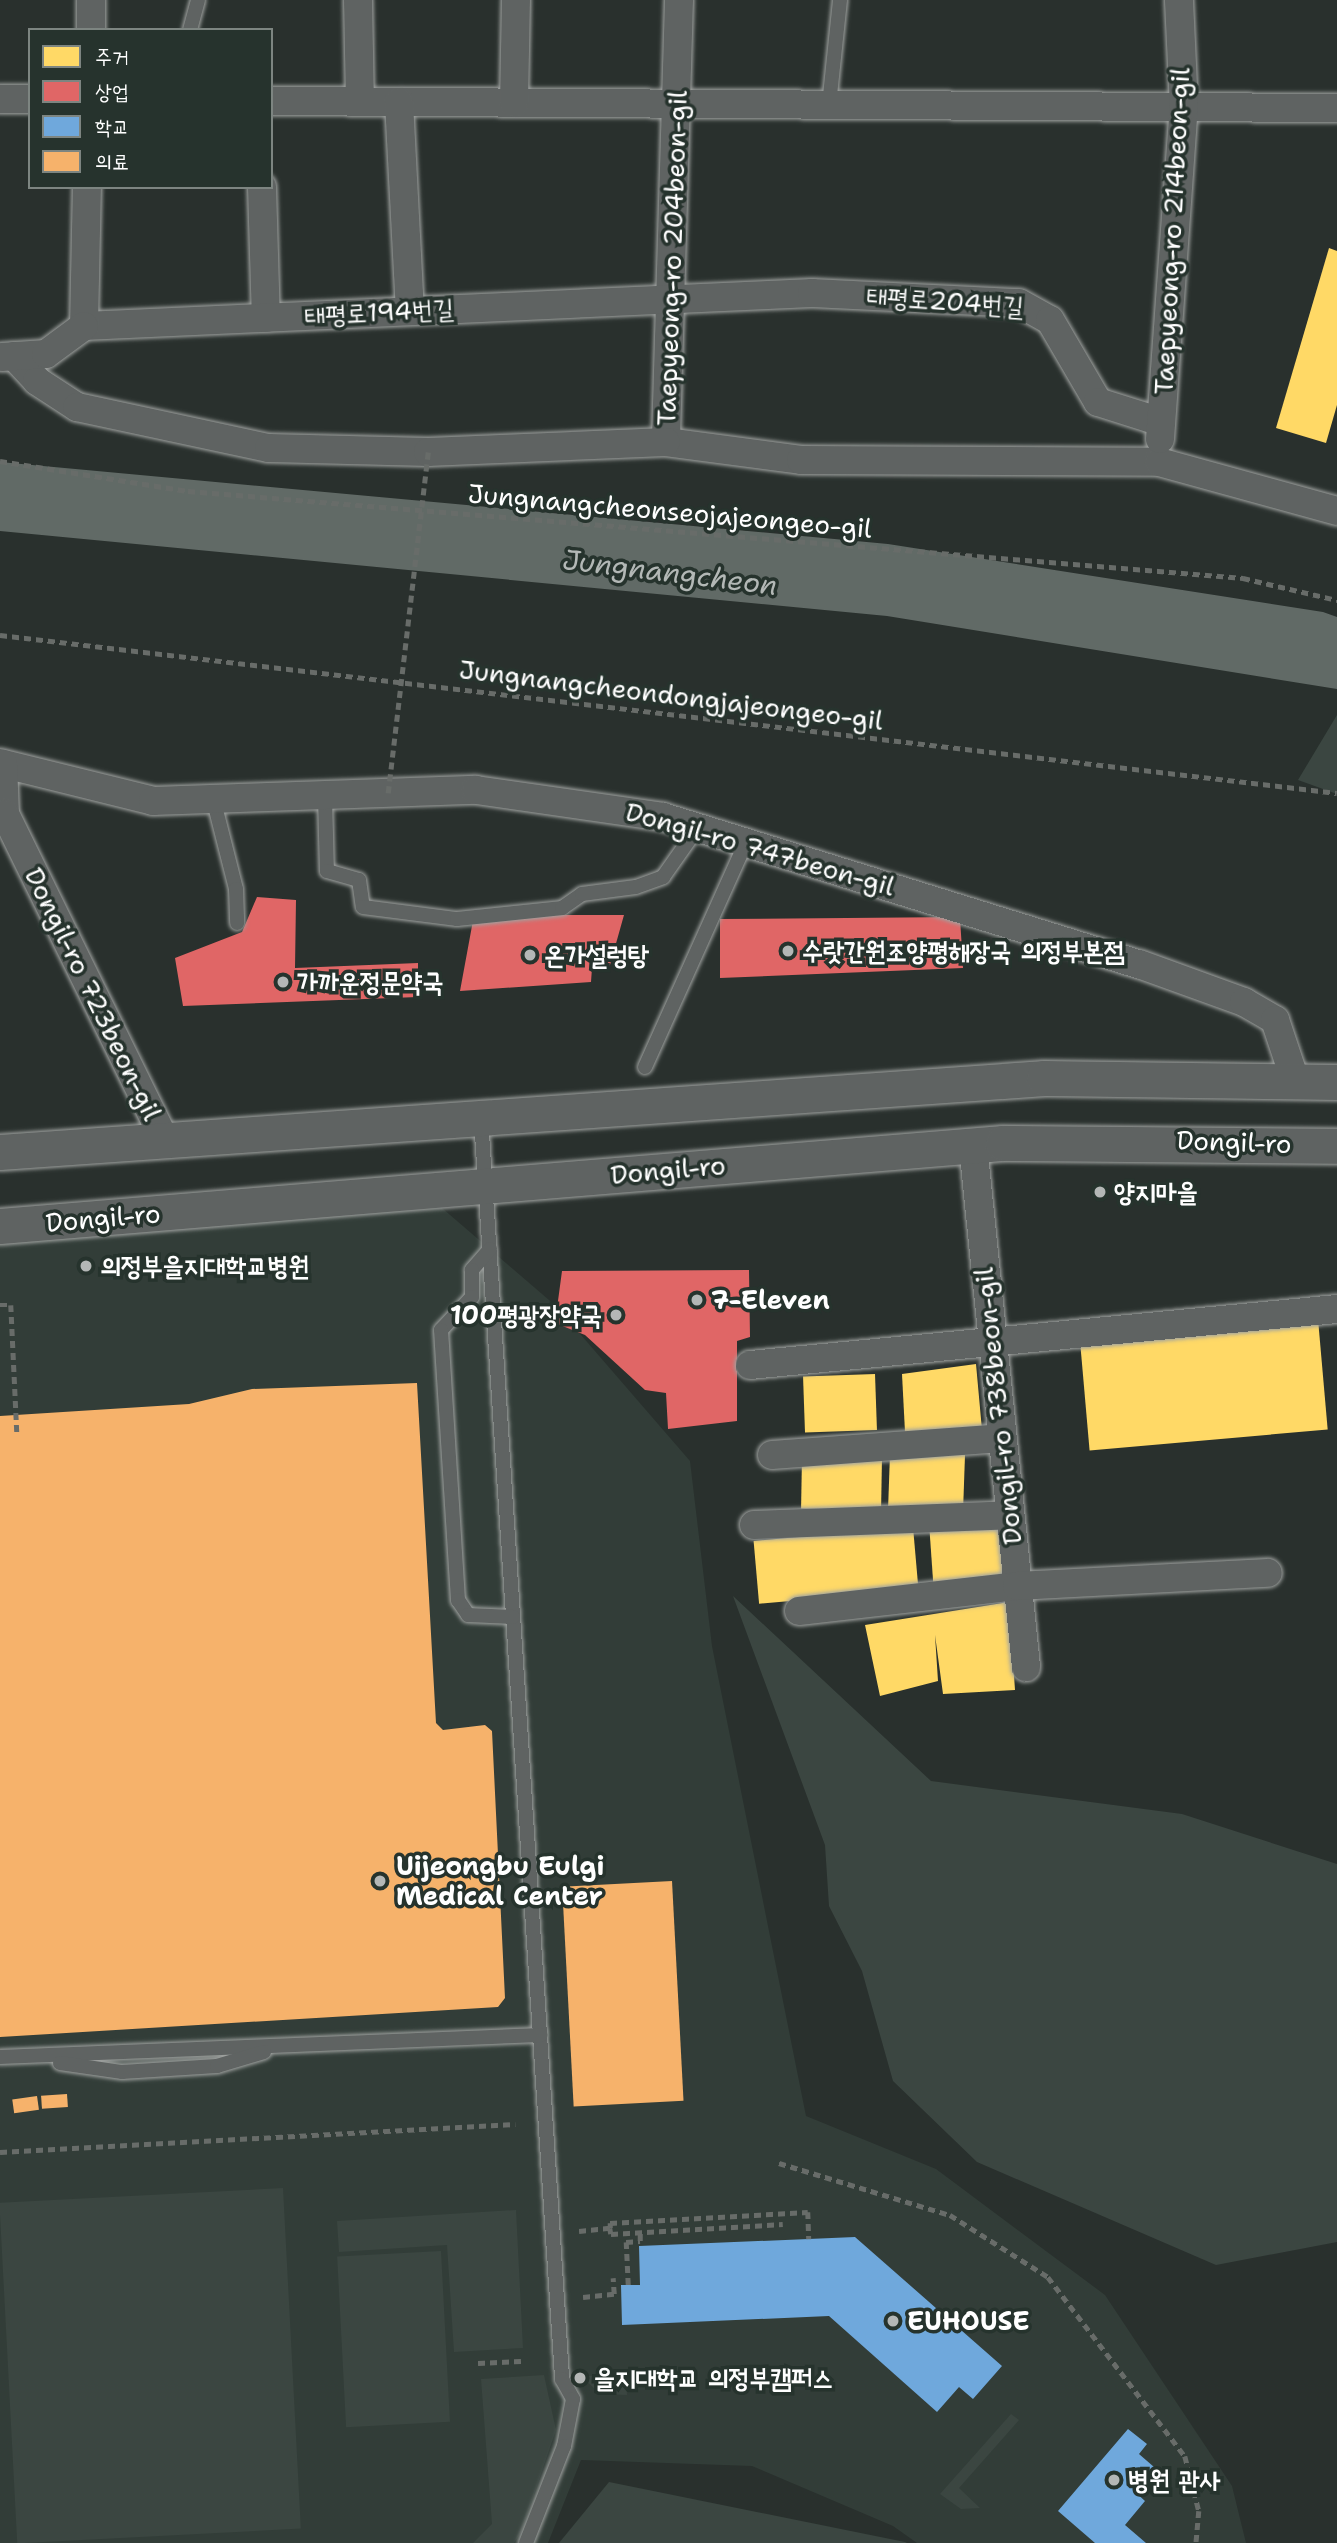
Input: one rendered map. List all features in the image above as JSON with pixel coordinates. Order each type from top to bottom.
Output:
[{"type":"street","points":[[91,0],[91,28]]},
{"type":"street","points":[[358,0],[360,102]]},
{"type":"street","points":[[514,103],[516,0]]},
{"type":"street","name":"Taepyeong-ro 204beon-gil","points":[[679,0],[674,299],[666,442],[801,460],[1159,462],[1337,511]]},
{"type":"street","name":"Taepyeong-ro 214beon-gil","points":[[1159,462],[1184,107],[1179,0]]},
{"type":"street","points":[[0,99],[28,99]]},
{"type":"street","points":[[273,100],[1337,108]]},
{"type":"street","points":[[400,102],[410,311]]},
{"type":"street","points":[[7,356],[46,354],[84,326],[87,189]]},
{"type":"street","points":[[262,189],[266,318]]},
{"type":"street","name":"태평로204번길","points":[[674,299],[813,293],[1019,303],[1050,320],[1098,402],[1161,422]]},
{"type":"street","name":"태평로194번길","points":[[84,326],[674,299]]},
{"type":"street","points":[[7,356],[37,381],[77,407],[149,425],[269,448],[428,452],[666,442]]},
{"type":"street","name":"Dongil-ro 747beon-gil","points":[[2,763],[153,801],[477,790],[623,808],[699,826],[1244,1002],[1275,1020],[1294,1077]]},
{"type":"street","name":"Dongil-ro 723beon-gil","points":[[2,763],[5,814],[166,1143]]},
{"type":"street","points":[[0,1152],[166,1143],[1044,1078],[1294,1077],[1337,1082]]},
{"type":"street","name":"Dongil-ro","points":[[0,1226],[973,1145],[1151,1139],[1337,1146]]},
{"type":"street","name":"Dongil-ro 738beon-gil","points":[[973,1145],[1026,1667]]},
{"type":"street","points":[[750,1365],[1337,1309]]},
{"type":"street","points":[[772,1455],[1001,1438]]},
{"type":"street","points":[[754,1525],[1010,1515]]},
{"type":"street","points":[[799,1611],[1017,1586],[1268,1573]]},
{"type":"lane","points":[[191,28],[198,0]]},
{"type":"lane","points":[[830,105],[840,0]]},
{"type":"lane","points":[[326,797],[327,871],[359,880],[363,907],[457,919],[562,908],[582,894],[654,880],[681,857],[699,826]]},
{"type":"lane","points":[[213,798],[236,889],[237,923]]},
{"type":"lane","points":[[645,1067],[746,842]]},
{"type":"lane","points":[[481,1118],[562,2379],[573,2405],[526,2543]]},
{"type":"lane","points":[[490,1249],[472,1270],[472,1297],[447,1319],[442,1344],[458,1600],[468,1615],[513,1617]]},
{"type":"lane","points":[[0,2057],[24,2059],[541,2035]]},
{"type":"path","points":[[388,793],[428,452]]},
{"type":"path","name":"Jungnangcheonseojajeongeo-gil","points":[[0,461],[188,491],[1243,578],[1337,600]]},
{"type":"path","name":"Jungnangcheondongjajeongeo-gil","points":[[0,635],[1337,793]]},
{"type":"path","points":[[0,1305],[11,1305],[17,1432]]},
{"type":"path","points":[[0,2152],[515,2124]]},
{"type":"path","points":[[779,2163],[950,2215],[1048,2277],[1185,2456],[1199,2511],[1196,2543]]},
{"type":"path","points":[[783,2224],[611,2234],[610,2228],[610,2223],[808,2212],[809,2239]]},
{"type":"path","points":[[579,2231],[610,2228]]},
{"type":"path","points":[[628,2285],[626,2242],[640,2241],[640,2232]]},
{"type":"path","points":[[583,2297],[614,2294],[613,2278]]},
{"type":"path","points":[[478,2363],[521,2361]]},
{"type":"shaded area","points":[[1337,715],[1337,794],[1298,780]]},
{"type":"shaded area","points":[[442,1208],[556,1306],[690,1461],[712,1646],[806,2116],[936,2169],[1105,2295],[1232,2486],[1246,2543],[917,2543],[893,2526],[752,2466],[581,2460],[548,2543],[0,2543],[0,1239]]},
{"type":"shaded area","points":[[733,1596],[931,1781],[1182,1814],[1337,1864],[1337,2242],[1216,2265],[977,2162],[893,2081],[862,1971],[829,1906],[825,1845]]},
{"type":"shaded area","points":[[283,2188],[301,2529],[17,2543],[0,2203]]},
{"type":"shaded area","points":[[516,2210],[523,2348],[454,2352],[447,2245],[339,2252],[337,2221]]},
{"type":"shaded area","points":[[441,2251],[450,2422],[346,2427],[337,2256]]},
{"type":"shaded area","points":[[626,2371],[627,2395],[600,2394],[582,2377]]},
{"type":"shaded area","points":[[544,2375],[556,2430],[521,2532],[514,2543],[473,2543],[492,2524],[481,2379]]},
{"type":"shaded area","points":[[1011,2414],[1019,2420],[959,2488],[980,2508],[961,2509],[940,2494]]},
{"type":"shaded area","points":[[609,2482],[905,2542],[907,2543],[559,2543]]},
{"type":"water","name":"Jungnangcheon","points":[[0,462],[888,544],[1323,612],[1337,617],[1337,689],[887,616],[0,531]]},
{"type":"building: 주거","points":[[1329,248],[1337,251],[1337,405],[1326,443],[1276,428]]},
{"type":"building: 주거","points":[[1318,1319],[1328,1430],[1090,1450],[1080,1340]]},
{"type":"building: 주거","points":[[976,1364],[982,1430],[905,1432],[902,1374]]},
{"type":"building: 주거","points":[[875,1374],[877,1430],[805,1432],[803,1377]]},
{"type":"building: 주거","points":[[890,1452],[965,1455],[963,1513],[888,1510]]},
{"type":"building: 주거","points":[[802,1456],[882,1457],[881,1510],[801,1509]]},
{"type":"building: 주거","points":[[999,1520],[1003,1584],[934,1589],[929,1525]]},
{"type":"building: 주거","points":[[913,1527],[918,1590],[759,1604],[754,1541]]},
{"type":"building: 주거","points":[[1009,1602],[1015,1690],[943,1694],[935,1635],[938,1681],[880,1696],[865,1625]]},
{"type":"building: 상업","points":[[257,897],[296,900],[295,968],[418,963],[418,997],[183,1006],[175,958],[242,932]]},
{"type":"building: 상업","points":[[474,915],[624,915],[608,972],[592,968],[591,982],[460,991]]},
{"type":"building: 상업","points":[[960,917],[963,968],[720,978],[720,919]]},
{"type":"building: 상업","points":[[749,1270],[750,1337],[737,1341],[737,1421],[668,1429],[666,1393],[645,1390],[585,1335],[555,1323],[562,1271]]},
{"type":"building: 학교","name":"EUHOUSE","points":[[855,2237],[1002,2366],[973,2399],[959,2387],[937,2412],[829,2316],[622,2325],[621,2285],[640,2285],[639,2246]]},
{"type":"building: 학교","name":"병원 관사","points":[[1128,2429],[1147,2444],[1139,2454],[1154,2467],[1134,2491],[1145,2501],[1125,2525],[1146,2543],[1095,2543],[1058,2511]]},
{"type":"building: 의료","points":[[417,1383],[436,1723],[443,1730],[485,1725],[492,1731],[505,1998],[498,2007],[0,2037],[0,1416],[189,1404],[252,1389]]},
{"type":"building: 의료","points":[[672,1881],[684,2101],[574,2106],[562,1887]]},
{"type":"building: 의료","points":[[67,2094],[68,2107],[42,2109],[41,2096]]},
{"type":"building: 의료","points":[[37,2096],[39,2110],[14,2113],[12,2099]]},
{"type":"place","name":"수랏간원조양평해장국 의정부본점","points":[[788,951]]},
{"type":"place","name":"온가설렁탕","points":[[530,955]]},
{"type":"place","name":"가까운정문약국","points":[[283,982]]},
{"type":"place","name":"양지마을","points":[[1100,1192]]},
{"type":"place","name":"의정부을지대학교병원","points":[[86,1266]]},
{"type":"place","name":"7-Eleven","points":[[697,1300]]},
{"type":"place","name":"100평광장약국","points":[[616,1315]]},
{"type":"place","name":"Uijeongbu Eulgi Medical Center","points":[[380,1881]]},
{"type":"place","name":"EUHOUSE","points":[[893,2321]]},
{"type":"place","name":"을지대학교 의정부캠퍼스","points":[[580,2378]]},
{"type":"place","name":"병원 관사","points":[[1114,2480]]}]
